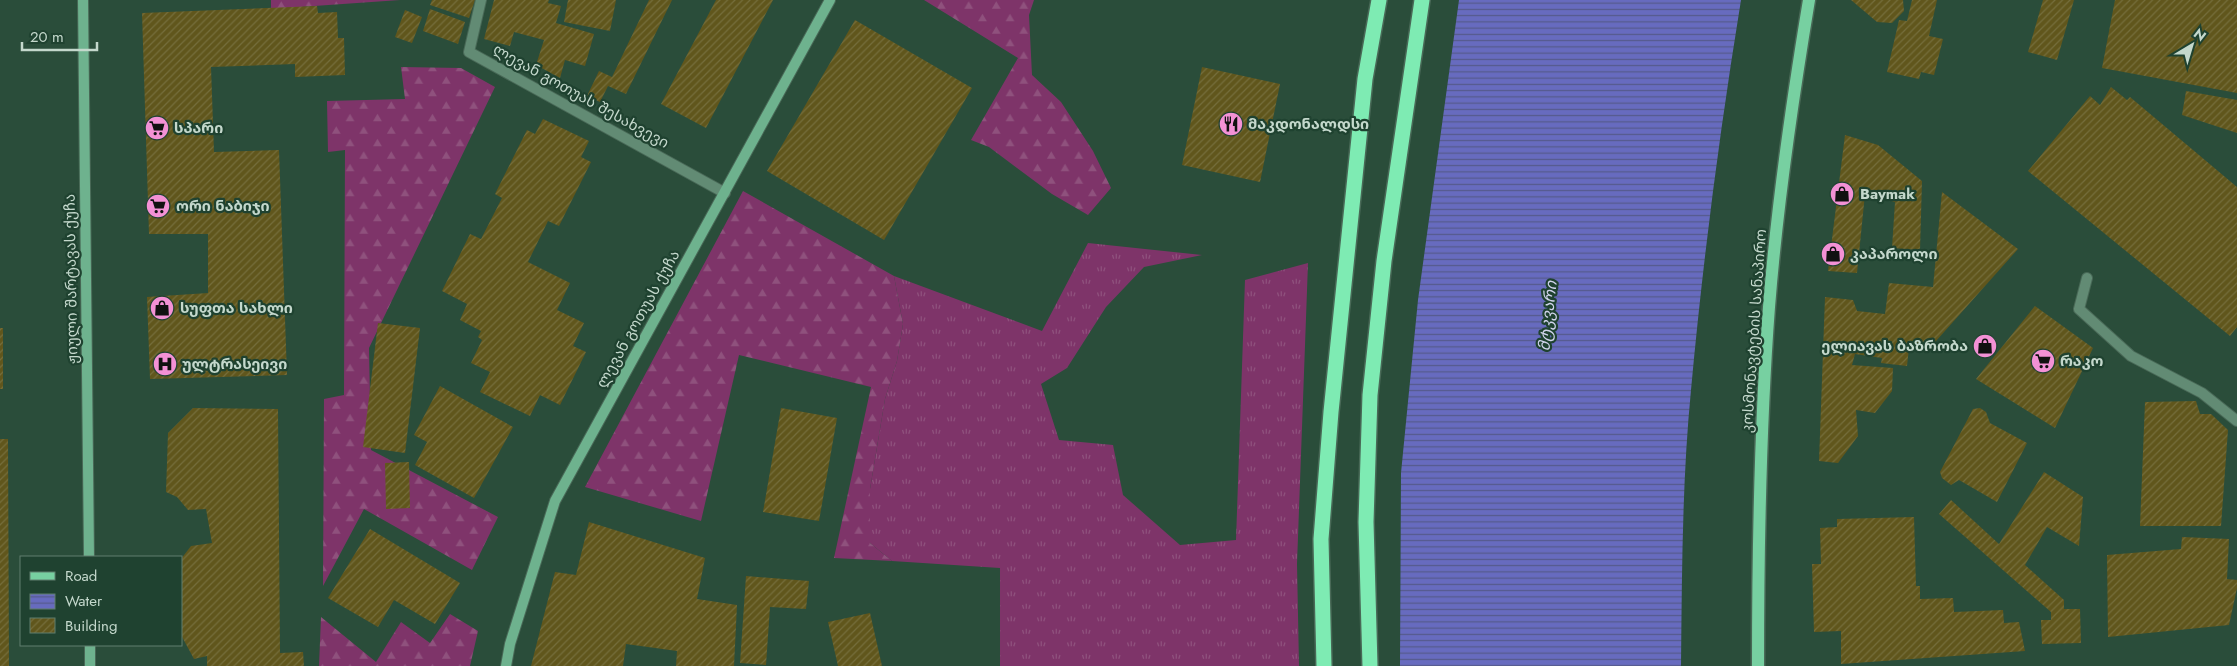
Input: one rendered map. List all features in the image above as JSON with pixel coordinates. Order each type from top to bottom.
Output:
[{"type":"highway","points":[[1324,666],[1322,539],[1331,412],[1365,79],[1379,0]]},
{"type":"highway","points":[[1370,666],[1366,522],[1370,395],[1386,252],[1422,0]]},
{"type":"main road","name":"კოსმონავტების სანაპირო","points":[[1758,666],[1760,484],[1769,308],[1790,128],[1809,0]]},
{"type":"street","name":"ჟიული შარტავას ქუჩა","points":[[83,0],[89,556]]},
{"type":"street","name":"ლევან გოთუას შესახვევი","points":[[481,0],[469,52],[724,193]]},
{"type":"street","name":"ლევან გოთუას ქუჩა","points":[[506,666],[510,644],[555,501],[830,0]]},
{"type":"street","points":[[2087,278],[2079,309],[2131,356],[2202,393],[2237,421]]},
{"type":"street","points":[[90,646],[90,666]]},
{"type":"green space","points":[[271,0],[400,0],[271,9]]},
{"type":"green space","points":[[924,0],[1034,0],[1029,15],[1032,75],[1061,102],[1093,151],[1111,188],[1088,215],[1052,194],[989,147],[971,140],[1018,58]]},
{"type":"green space","points":[[401,67],[461,68],[495,87],[369,348],[371,450],[498,517],[472,570],[364,509],[323,586],[324,399],[344,395],[345,150],[328,152],[327,101],[405,99]]},
{"type":"green space","points":[[743,191],[894,276],[903,324],[897,361],[885,399],[870,489],[870,543],[892,561],[834,558],[871,387],[739,355],[701,521],[585,487]]},
{"type":"green space","points":[[1088,243],[1202,255],[1144,267],[1106,307],[1067,368],[1041,384],[1059,440],[1113,445],[1123,495],[1180,545],[1236,540],[1245,280],[1308,263],[1297,564],[1299,666],[1000,666],[1000,568],[892,561],[870,543],[870,489],[885,399],[897,361],[903,324],[894,276],[1042,331]]},
{"type":"green space","points":[[450,614],[478,631],[470,666],[319,666],[321,617],[376,662],[401,622],[430,643]]},
{"type":"water","name":"მტკვარი","points":[[1459,0],[1741,0],[1713,194],[1691,390],[1684,494],[1681,666],[1400,666],[1401,473],[1418,300]]},
{"type":"building","points":[[432,0],[475,0],[469,18],[430,5]]},
{"type":"building","points":[[494,0],[549,0],[548,3],[561,6],[556,23],[594,34],[585,66],[565,60],[560,78],[536,65],[544,40],[514,32],[510,46],[484,39]]},
{"type":"building","points":[[568,0],[616,0],[610,31],[564,22]]},
{"type":"building","points":[[649,0],[672,0],[626,94],[608,86],[600,102],[587,96],[599,71],[612,77]]},
{"type":"building","points":[[716,0],[773,0],[706,128],[661,104]]},
{"type":"building","points":[[1851,0],[1903,0],[1904,11],[1892,23],[1877,22]]},
{"type":"building","points":[[1912,0],[1937,0],[1929,36],[1943,39],[1934,75],[1921,72],[1919,79],[1887,72],[1899,20],[1907,21]]},
{"type":"building","points":[[2043,0],[2074,0],[2057,60],[2028,52]]},
{"type":"building","points":[[2115,0],[2237,0],[2237,93],[2102,68]]},
{"type":"building","points":[[317,6],[318,13],[337,12],[338,38],[344,38],[345,75],[295,77],[295,64],[211,67],[214,152],[279,150],[287,375],[150,379],[147,297],[208,293],[208,234],[149,234],[142,13]]},
{"type":"building","points":[[430,9],[465,22],[458,44],[423,31]]},
{"type":"building","points":[[405,10],[422,17],[412,43],[395,37]]},
{"type":"building","points":[[855,20],[972,88],[884,240],[767,171]]},
{"type":"building","name":"მაკდონალდსი","points":[[1202,67],[1280,84],[1260,182],[1182,165]]},
{"type":"building","points":[[2111,87],[2127,100],[2130,97],[2237,187],[2237,327],[2230,336],[2028,171],[2090,96],[2100,105]]},
{"type":"building","points":[[2186,91],[2237,100],[2237,133],[2182,115]]},
{"type":"building","points":[[543,119],[589,141],[581,157],[591,162],[559,226],[548,221],[528,262],[570,283],[557,310],[584,323],[573,346],[586,352],[560,405],[540,395],[530,416],[480,392],[490,372],[471,363],[482,340],[478,337],[481,331],[460,320],[467,304],[442,291],[470,234],[481,239],[502,198],[495,194],[527,130],[535,134]]},
{"type":"building","points":[[1845,135],[1878,145],[1922,181],[1920,250],[1892,248],[1895,202],[1865,194],[1857,273],[1828,271]]},
{"type":"building","points":[[1942,192],[2018,249],[1928,350],[1909,348],[1907,366],[1881,363],[1882,358],[1855,354],[1852,365],[1893,368],[1892,391],[1875,413],[1856,410],[1858,436],[1838,463],[1819,461],[1825,297],[1853,300],[1857,311],[1885,314],[1889,283],[1933,287]]},
{"type":"building","points":[[2035,306],[2093,348],[2055,428],[1976,379]]},
{"type":"building","points":[[378,323],[420,328],[405,453],[363,447]]},
{"type":"building","points":[[0,328],[3,328],[3,389],[0,389]]},
{"type":"building","points":[[440,386],[513,427],[474,498],[415,465],[427,442],[414,435]]},
{"type":"building","points":[[2196,401],[2200,414],[2211,414],[2228,430],[2221,526],[2140,526],[2145,402]]},
{"type":"building","points":[[193,408],[278,409],[280,653],[303,652],[304,666],[207,666],[207,656],[194,659],[182,637],[182,558],[191,546],[212,543],[206,509],[188,510],[177,497],[166,492],[168,433]]},
{"type":"building","points":[[781,408],[837,418],[819,521],[763,512]]},
{"type":"building","points":[[1980,408],[1986,412],[1990,423],[2027,443],[1997,502],[1959,480],[1951,485],[1942,478],[1940,472],[1973,409]]},
{"type":"building","points":[[0,439],[8,439],[9,666],[0,666]]},
{"type":"building","points":[[409,462],[410,508],[386,509],[385,463]]},
{"type":"building","points":[[2044,472],[2083,497],[2079,546],[2047,527],[2025,565],[2064,600],[2064,609],[2080,609],[2081,643],[2042,644],[2041,620],[2051,620],[2051,612],[1939,514],[1951,500],[1999,544]]},
{"type":"building","points":[[1914,517],[1916,586],[1920,586],[1920,599],[1953,598],[1954,612],[2003,610],[2004,623],[2019,622],[2025,651],[1841,664],[1841,631],[1814,632],[1812,564],[1821,564],[1820,528],[1837,527],[1837,519]]},
{"type":"building","points":[[589,522],[705,558],[697,599],[737,605],[734,666],[676,666],[677,651],[626,644],[623,666],[531,666],[555,572],[576,575]]},
{"type":"building","points":[[370,529],[460,583],[435,624],[394,600],[378,627],[328,598]]},
{"type":"building","points":[[2182,537],[2229,539],[2227,579],[2237,580],[2237,588],[2229,625],[2108,637],[2107,555],[2181,549]]},
{"type":"building","points":[[746,576],[809,581],[806,609],[770,607],[766,665],[740,663]]},
{"type":"building","points":[[870,613],[882,666],[838,666],[828,622]]},
{"type":"place","name":"მაკდონალდსი","points":[[1231,124]]},
{"type":"place","name":"სპარი","points":[[157,128]]},
{"type":"place","name":"Baymak","points":[[1842,194]]},
{"type":"place","name":"ორი ნაბიჯი","points":[[158,206]]},
{"type":"place","name":"კაპაროლი","points":[[1833,254]]},
{"type":"place","name":"სუფთა სახლი","points":[[162,308]]},
{"type":"place","name":"ელიავას ბაზრობა","points":[[1985,346]]},
{"type":"place","name":"რაკო","points":[[2043,361]]},
{"type":"place","name":"ულტრასეივი","points":[[165,364]]}]
